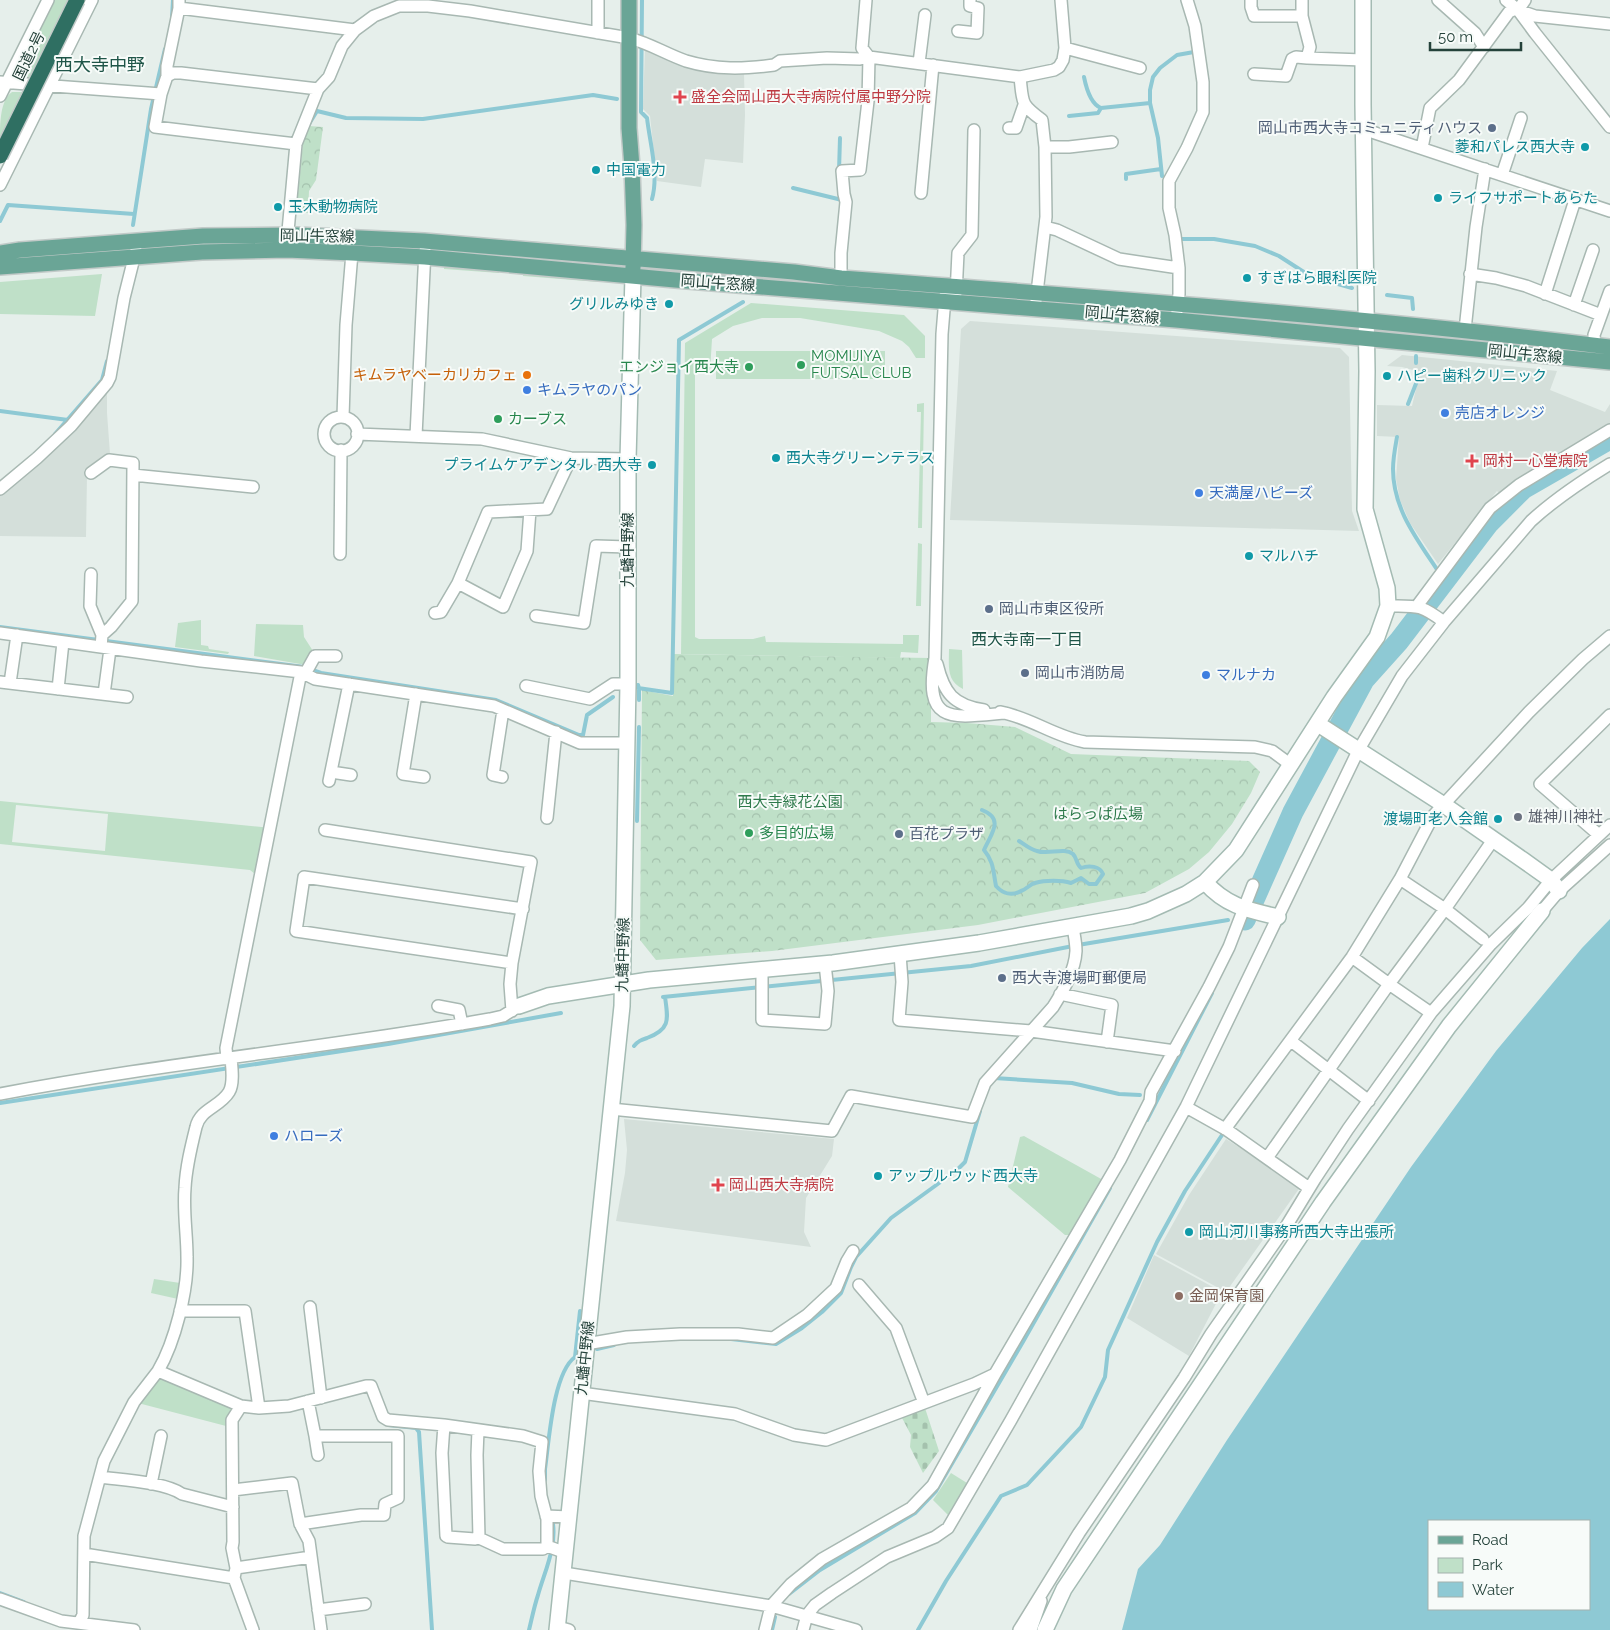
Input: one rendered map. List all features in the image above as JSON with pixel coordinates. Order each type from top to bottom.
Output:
[{"type":"highway","name":"国道2号","points":[[0,156],[77,0]]},
{"type":"main road","points":[[629,0],[638,40],[629,128],[633,186],[633,276]]},
{"type":"main road","name":"岡山牛窓線","points":[[0,253],[203,236],[354,236],[794,272],[950,294]]},
{"type":"main road","points":[[0,246],[20,250]]},
{"type":"main road","name":"岡山牛窓線","points":[[0,267],[202,252],[287,250],[352,252],[633,276],[950,294],[1036,301],[1176,320],[1610,362]]},
{"type":"main road","name":"岡山牛窓線","points":[[1036,301],[1178,304],[1366,320],[1602,346]]},
{"type":"street","points":[[0,96],[3,82],[48,0]]},
{"type":"street","points":[[0,185],[92,0]]},
{"type":"street","points":[[598,0],[598,32]]},
{"type":"street","points":[[841,278],[841,253],[846,202],[842,171],[860,170],[868,101],[868,57],[862,48],[866,0]]},
{"type":"street","points":[[958,31],[977,33],[978,8],[970,6],[970,0]]},
{"type":"street","points":[[287,250],[296,144],[318,90],[329,77],[342,46],[355,30],[374,16],[399,6],[428,3],[598,32],[638,40],[688,61],[728,69],[774,65],[780,61],[827,58],[860,59],[868,57],[1020,77],[1054,70],[1059,67],[1063,60],[1061,0]]},
{"type":"street","points":[[1176,320],[1179,268],[1169,208],[1169,181],[1187,148],[1203,112],[1203,82],[1195,26],[1187,0]]},
{"type":"street","points":[[1251,0],[1254,16],[1302,16]]},
{"type":"street","points":[[1302,0],[1302,16],[1310,47],[1307,58]]},
{"type":"street","points":[[0,1094],[230,1062],[462,1024],[503,1016],[515,1008],[548,996],[649,980],[762,970],[826,977],[900,954],[979,943],[1131,916],[1148,911],[1186,894],[1205,882],[1236,850],[1291,765],[1321,727],[1334,697],[1377,637],[1388,606],[1387,588],[1365,513],[1366,320],[1363,0]]},
{"type":"street","points":[[1438,0],[1475,33],[1484,47]]},
{"type":"street","points":[[1506,0],[1518,10],[1610,127]]},
{"type":"street","points":[[1518,10],[1525,0]]},
{"type":"street","points":[[296,144],[155,127],[156,94],[167,76],[167,66],[179,4],[355,30]]},
{"type":"street","points":[[1422,148],[1430,108],[1459,80],[1509,12],[1518,10],[1535,16],[1610,24]]},
{"type":"street","points":[[919,63],[925,15]]},
{"type":"street","points":[[1064,48],[1140,68]]},
{"type":"street","points":[[1254,74],[1286,76],[1292,59],[1296,57],[1363,60]]},
{"type":"street","points":[[921,193],[933,65]]},
{"type":"street","points":[[167,76],[180,72],[318,90]]},
{"type":"street","points":[[1020,77],[1024,105],[1027,110],[1042,120],[1045,147],[1045,227],[1036,301]]},
{"type":"street","points":[[3,82],[156,94]]},
{"type":"street","points":[[1017,128],[1024,105]]},
{"type":"street","points":[[1502,174],[1521,118]]},
{"type":"street","points":[[1363,129],[1610,211]]},
{"type":"street","points":[[974,130],[972,235],[958,253],[942,334],[936,658],[933,670],[933,688],[935,702],[943,712],[950,715],[976,716],[1005,713]]},
{"type":"street","points":[[1045,147],[1069,147],[1112,142]]},
{"type":"street","points":[[1465,330],[1470,274],[1485,169]]},
{"type":"street","points":[[1545,294],[1576,200]]},
{"type":"street","points":[[1045,227],[1057,230],[1119,259],[1142,264],[1179,268]]},
{"type":"street","points":[[127,258],[138,241]]},
{"type":"street","points":[[416,436],[425,257],[424,241]]},
{"type":"street","points":[[0,489],[71,426],[107,384],[110,377],[124,298],[127,258],[120,242]]},
{"type":"street","points":[[1574,305],[1593,250]]},
{"type":"street","points":[[342,417],[346,325],[352,252]]},
{"type":"street","points":[[1470,274],[1496,278],[1526,286],[1601,315]]},
{"type":"street","name":"九蟠中野線","points":[[561,1629],[564,1573],[554,1549],[569,1517],[622,1006],[628,684],[628,459],[633,276]]},
{"type":"street","points":[[1602,346],[1594,335],[1610,291]]},
{"type":"street","points":[[1554,357],[1556,341]]},
{"type":"street","points":[[342,417],[351,421],[357,429],[357,434],[354,444],[349,448],[341,450],[328,445],[324,434],[325,429],[332,420],[342,417]]},
{"type":"street","points":[[1422,608],[1496,502],[1519,484],[1610,430]]},
{"type":"street","points":[[357,434],[482,439],[571,458],[628,459]]},
{"type":"street","points":[[340,554],[341,450]]},
{"type":"street","points":[[435,613],[441,612],[458,583],[488,512],[547,509],[571,458]]},
{"type":"street","points":[[91,473],[109,460],[133,463],[132,601],[111,627],[104,642]]},
{"type":"street","points":[[803,1630],[807,1615],[815,1605],[887,1558],[935,1537],[948,1528],[1011,1420],[1186,1107],[1358,751],[1402,676],[1444,622],[1537,515],[1576,485],[1610,464]]},
{"type":"street","points":[[133,475],[253,487]]},
{"type":"street","points":[[458,583],[503,607],[527,551],[530,510]]},
{"type":"street","points":[[536,616],[584,623],[596,546],[628,547]]},
{"type":"street","points":[[91,574],[90,606],[104,642],[104,694]]},
{"type":"street","points":[[1388,606],[1422,608],[1444,622]]},
{"type":"street","points":[[0,633],[63,642],[104,642],[201,661],[306,671],[315,679],[494,706],[580,742],[626,743]]},
{"type":"street","points":[[17,635],[5,683],[127,697]]},
{"type":"street","points":[[1225,1129],[1352,957],[1400,878],[1432,816],[1529,712],[1583,659],[1608,641]]},
{"type":"street","points":[[58,689],[63,642]]},
{"type":"street","points":[[79,1623],[83,1615],[84,1536],[104,1462],[134,1402],[158,1370],[169,1348],[184,1295],[188,1259],[184,1186],[188,1157],[197,1121],[207,1110],[224,1098],[231,1086],[230,1062],[226,1048],[306,671],[315,656],[336,656]]},
{"type":"street","points":[[936,658],[941,679],[950,695],[960,703],[974,708],[1019,716],[1064,737],[1085,742],[1254,747],[1272,751],[1291,765]]},
{"type":"street","points":[[935,702],[941,679]]},
{"type":"street","points":[[348,684],[330,776],[351,776]]},
{"type":"street","points":[[526,686],[590,699],[613,684],[628,684]]},
{"type":"street","points":[[416,694],[403,774],[424,777]]},
{"type":"street","points":[[502,777],[493,776],[504,710]]},
{"type":"street","points":[[1599,835],[1540,784],[1610,715]]},
{"type":"street","points":[[1321,727],[1444,805],[1555,885]]},
{"type":"street","points":[[547,818],[556,732]]},
{"type":"street","points":[[1045,1630],[1064,1589],[1323,1202],[1449,1026],[1542,911],[1555,885],[1610,825]]},
{"type":"street","points":[[325,830],[531,862],[512,963],[510,984],[515,1008]]},
{"type":"street","points":[[1267,1158],[1492,840]]},
{"type":"street","points":[[1019,1630],[1079,1533],[1184,1378],[1211,1334],[1430,1014],[1491,944],[1528,908],[1555,885],[1610,845]]},
{"type":"street","points":[[512,963],[296,931],[304,876],[522,909]]},
{"type":"street","points":[[1400,878],[1483,938]]},
{"type":"street","points":[[1205,882],[1218,896],[1250,910],[1278,917]]},
{"type":"street","points":[[765,1630],[771,1606],[791,1584],[822,1559],[911,1508],[933,1485],[995,1374],[1120,1160],[1150,1101],[1151,1092],[1210,987],[1229,947],[1250,910],[1253,885]]},
{"type":"street","points":[[610,1109],[832,1132],[851,1096],[972,1117],[985,1083],[1053,1007],[1060,994],[1075,960],[1076,944],[1073,927]]},
{"type":"street","points":[[900,954],[902,973],[899,1020],[1031,1031],[1175,1051]]},
{"type":"street","points":[[1352,957],[1430,1014]]},
{"type":"street","points":[[762,970],[762,1020],[825,1024],[826,977]]},
{"type":"street","points":[[1060,994],[1112,1005],[1107,1042]]},
{"type":"street","points":[[438,1006],[459,1010],[462,1024]]},
{"type":"street","points":[[1291,1041],[1369,1101]]},
{"type":"street","points":[[1186,1107],[1225,1129],[1310,1188]]},
{"type":"street","points":[[586,1344],[627,1337],[680,1334],[738,1334],[774,1338],[807,1315],[836,1288],[853,1251]]},
{"type":"street","points":[[860,1285],[896,1328],[924,1403]]},
{"type":"street","points":[[310,1307],[321,1398]]},
{"type":"street","points":[[180,1311],[245,1311],[259,1408]]},
{"type":"street","points":[[158,1370],[241,1406],[259,1408],[289,1406],[371,1386],[383,1417],[388,1420],[444,1425],[523,1436],[542,1442],[538,1471],[541,1496],[549,1516],[554,1549],[503,1549],[479,1538],[446,1536],[442,1453],[444,1425]]},
{"type":"street","points":[[582,1393],[735,1414],[794,1435],[826,1440],[995,1374]]},
{"type":"street","points":[[308,1402],[318,1455]]},
{"type":"street","points":[[241,1406],[232,1420],[234,1490],[234,1542],[232,1548],[235,1573],[253,1630]]},
{"type":"street","points":[[381,1436],[380,1425],[385,1418]]},
{"type":"street","points":[[478,1430],[479,1538]]},
{"type":"street","points":[[151,1484],[160,1436]]},
{"type":"street","points":[[300,1524],[361,1515],[384,1515],[385,1504],[398,1498],[398,1436],[315,1436]]},
{"type":"street","points":[[100,1477],[151,1484],[234,1507]]},
{"type":"street","points":[[234,1490],[292,1483],[300,1524],[309,1541],[321,1630]]},
{"type":"street","points":[[549,1516],[569,1517]]},
{"type":"street","points":[[84,1554],[235,1573],[312,1558]]},
{"type":"street","points":[[564,1573],[771,1606],[856,1630]]},
{"type":"street","points":[[1031,1630],[1046,1586]]},
{"type":"street","points":[[0,1599],[61,1622],[134,1630]]},
{"type":"street","points":[[318,1610],[364,1604]]},
{"type":"shaded area","points":[[645,47],[744,73],[743,163],[705,159],[701,187],[657,181],[650,116],[643,109]]},
{"type":"shaded area","points":[[970,321],[1340,348],[1349,357],[1352,511],[1359,531],[950,520],[961,329]]},
{"type":"shaded area","name":"岡村一心堂病院","points":[[1402,355],[1557,371],[1550,390],[1605,412],[1610,404],[1610,424],[1500,494],[1497,491],[1438,564],[1410,523],[1400,500],[1396,479],[1399,437],[1377,436],[1377,405],[1412,406],[1420,372],[1402,367],[1387,366]]},
{"type":"shaded area","points":[[107,389],[110,454],[106,454],[84,470],[87,476],[86,537],[0,536],[0,494]]},
{"type":"shaded area","name":"岡山西大寺病院","points":[[624,1119],[834,1139],[832,1156],[806,1198],[804,1232],[811,1247],[616,1221],[625,1173],[627,1150]]},
{"type":"shaded area","points":[[1226,1139],[1301,1186],[1226,1292],[1156,1254],[1189,1195]]},
{"type":"shaded area","points":[[1154,1255],[1222,1292],[1189,1356],[1127,1318]]},
{"type":"green space","points":[[53,0],[68,0],[29,79],[22,76],[20,66]]},
{"type":"green space","points":[[12,92],[23,92],[0,139],[3,106]]},
{"type":"green space","points":[[309,126],[323,127],[316,180],[309,191],[308,213],[296,213],[303,143]]},
{"type":"green space","points":[[529,241],[601,247],[601,249],[528,243]]},
{"type":"green space","points":[[444,266],[499,271],[499,273],[444,269]]},
{"type":"green space","points":[[523,273],[598,279],[598,282],[523,276]]},
{"type":"green space","points":[[102,274],[95,316],[0,314],[0,282]]},
{"type":"green space","points":[[751,303],[904,315],[925,336],[925,358],[916,358],[909,347],[902,341],[879,331],[800,318],[762,318],[733,326],[712,339],[710,371],[695,371],[695,637],[699,639],[753,639],[765,636],[766,642],[903,644],[903,635],[919,635],[918,653],[901,652],[900,658],[681,654],[685,343]]},
{"type":"green space","name":"MOMIJIYA FUTSAL CLUB","points":[[716,351],[885,351],[885,379],[716,379]]},
{"type":"green space","points":[[924,403],[922,528],[918,528],[921,412],[917,412],[917,404]]},
{"type":"green space","points":[[918,543],[922,544],[921,606],[916,606]]},
{"type":"green space","points":[[201,620],[201,645],[208,646],[209,649],[229,652],[228,654],[175,647],[178,623]]},
{"type":"green space","points":[[256,624],[303,625],[304,637],[313,651],[306,665],[254,656]]},
{"type":"green space","points":[[949,649],[962,650],[963,689],[951,677]]},
{"type":"green space","name":"西大寺緑花公園","points":[[673,654],[931,658],[931,722],[1015,727],[1071,754],[1249,761],[1260,772],[1251,793],[1232,824],[1209,852],[1189,869],[1145,893],[978,925],[772,951],[656,960],[640,940],[642,690],[673,696]]},
{"type":"green space","points":[[0,801],[272,828],[260,878],[250,870],[0,844]],"holes":[[[16,805],[108,814],[105,851],[12,842]]]},
{"type":"green space","points":[[1024,1136],[1103,1180],[1071,1235],[1065,1235],[1008,1187],[1020,1137]]},
{"type":"green space","points":[[154,1279],[180,1283],[178,1299],[151,1293]]},
{"type":"green space","points":[[158,1375],[232,1405],[226,1426],[138,1403]]},
{"type":"green space","points":[[925,1408],[939,1451],[923,1473],[910,1447],[911,1435],[901,1416]]},
{"type":"green space","points":[[951,1473],[967,1483],[948,1515],[933,1500]]},
{"type":"water","points":[[1610,919],[1610,1630],[1122,1630],[1138,1569],[1160,1545],[1227,1440],[1411,1167],[1496,1051],[1582,948]]},
{"type":"waterway","points":[[172,18],[173,0]]},
{"type":"waterway","points":[[642,0],[641,112],[647,118],[653,159],[655,179],[652,199]]},
{"type":"waterway","points":[[133,225],[151,109],[165,49]]},
{"type":"waterway","points":[[1162,176],[1158,138],[1150,103],[1153,77],[1160,68],[1177,55],[1194,52]]},
{"type":"waterway","points":[[1084,77],[1094,103],[1101,108]]},
{"type":"waterway","points":[[309,124],[317,111],[346,118],[423,119],[593,95],[617,99]]},
{"type":"waterway","points":[[1069,116],[1098,113],[1101,108],[1150,103]]},
{"type":"waterway","points":[[839,171],[840,138]]},
{"type":"waterway","points":[[1126,179],[1126,174],[1161,169]]},
{"type":"waterway","points":[[793,188],[842,200]]},
{"type":"waterway","points":[[0,221],[8,205],[134,214]]},
{"type":"waterway","points":[[1182,239],[1214,239],[1255,246],[1279,256],[1310,276],[1352,288]]},
{"type":"waterway","points":[[1387,295],[1412,298],[1413,309]]},
{"type":"waterway","points":[[638,688],[672,693],[679,340],[743,302]]},
{"type":"waterway","points":[[1416,356],[1416,363]]},
{"type":"waterway","points":[[55,434],[102,380],[107,361]]},
{"type":"waterway","points":[[1408,404],[1417,381],[1417,373]]},
{"type":"waterway","points":[[0,411],[68,420]]},
{"type":"waterway","points":[[1397,437],[1393,469],[1397,497],[1408,523],[1438,571]]},
{"type":"waterway","points":[[1245,920],[1293,812],[1364,680],[1399,641],[1489,523],[1523,489],[1610,439]]},
{"type":"waterway","points":[[0,627],[304,667],[321,673],[496,700],[579,735],[583,735],[587,715],[613,697]]},
{"type":"waterway","points":[[638,685],[639,700]]},
{"type":"waterway","points":[[637,821],[639,727]]},
{"type":"waterway","points":[[982,810],[989,814],[995,822],[993,833],[984,850],[994,871],[996,886],[1002,891],[1014,893],[1039,882],[1058,881],[1071,883],[1081,878],[1089,884],[1096,884],[1103,874],[1102,871],[1094,867],[1081,868],[1073,854],[1069,852],[1041,852],[1032,850],[1019,841]]},
{"type":"waterway","points":[[663,997],[971,966],[1078,945],[1228,920]]},
{"type":"waterway","points":[[1147,1120],[1212,993]]},
{"type":"waterway","points":[[634,1046],[640,1041],[655,1035],[664,1027],[667,1017],[665,997]]},
{"type":"waterway","points":[[0,1103],[388,1044],[561,1013]]},
{"type":"waterway","points":[[994,1078],[1072,1083],[1119,1094],[1140,1095]]},
{"type":"waterway","points":[[731,1339],[776,1344],[802,1328],[822,1312],[841,1293],[856,1257],[891,1218],[957,1170],[965,1162],[980,1111]]},
{"type":"waterway","points":[[918,1630],[946,1581],[1001,1496],[1027,1485],[1081,1427],[1105,1377],[1108,1350],[1157,1242],[1185,1191],[1222,1135]]},
{"type":"waterway","points":[[789,1594],[820,1570],[915,1513],[936,1491],[1110,1188]]},
{"type":"waterway","points":[[545,1480],[553,1408],[562,1377],[568,1365],[575,1357],[580,1311]]},
{"type":"waterway","points":[[597,1349],[614,1345]]},
{"type":"waterway","points":[[389,1425],[416,1428],[419,1432],[432,1630]]},
{"type":"waterway","points":[[529,1630],[552,1548],[552,1518]]},
{"type":"waterway","points":[[0,1593],[24,1602]]},
{"type":"waterway","points":[[772,1630],[775,1617]]},
{"type":"place","name":"盛全会岡山西大寺病院付属中野分院","points":[[680,97]]},
{"type":"place","name":"岡山市西大寺コミュニティハウス","points":[[1492,128]]},
{"type":"place","name":"菱和パレス西大寺","points":[[1585,147]]},
{"type":"place","name":"中国電力","points":[[596,170]]},
{"type":"place","name":"ライフサポートあらた","points":[[1438,198]]},
{"type":"place","name":"玉木動物病院","points":[[278,207]]},
{"type":"place","name":"すぎはら眼科医院","points":[[1247,278]]},
{"type":"place","name":"グリルみゆき","points":[[669,304]]},
{"type":"place","name":"MOMIJIYA FUTSAL CLUB","points":[[801,365]]},
{"type":"place","name":"エンジョイ西大寺","points":[[749,367]]},
{"type":"place","name":"キムラヤベーカリカフェ","points":[[527,375]]},
{"type":"place","name":"ハピー歯科クリニック","points":[[1387,376]]},
{"type":"place","name":"キムラヤのパン","points":[[527,390]]},
{"type":"place","name":"売店オレンジ","points":[[1445,413]]},
{"type":"place","name":"カーブス","points":[[498,419]]},
{"type":"place","name":"西大寺グリーンテラス","points":[[776,458]]},
{"type":"place","name":"岡村一心堂病院","points":[[1472,461]]},
{"type":"place","name":"プライムケアデンタル 西大寺","points":[[652,465]]},
{"type":"place","name":"天満屋ハピーズ","points":[[1199,493]]},
{"type":"place","name":"マルハチ","points":[[1249,556]]},
{"type":"place","name":"岡山市東区役所","points":[[989,609]]},
{"type":"place","name":"岡山市消防局","points":[[1025,673]]},
{"type":"place","name":"マルナカ","points":[[1206,675]]},
{"type":"place","name":"雄神川神社","points":[[1518,817]]},
{"type":"place","name":"渡場町老人会館","points":[[1498,819]]},
{"type":"place","name":"多目的広場","points":[[749,833]]},
{"type":"place","name":"百花プラザ","points":[[899,834]]},
{"type":"place","name":"西大寺渡場町郵便局","points":[[1002,978]]},
{"type":"place","name":"ハローズ","points":[[274,1136]]},
{"type":"place","name":"アップルウッド西大寺","points":[[878,1176]]},
{"type":"place","name":"岡山西大寺病院","points":[[718,1185]]},
{"type":"place","name":"岡山河川事務所西大寺出張所","points":[[1189,1232]]},
{"type":"place","name":"金岡保育園","points":[[1179,1296]]},
{"type":"district","name":"西大寺中野","points":[[100,65]]},
{"type":"district","name":"西大寺南一丁目","points":[[1027,639]]},
{"type":"park label","name":"はらっぱ広場","points":[[1098,814]]}]
